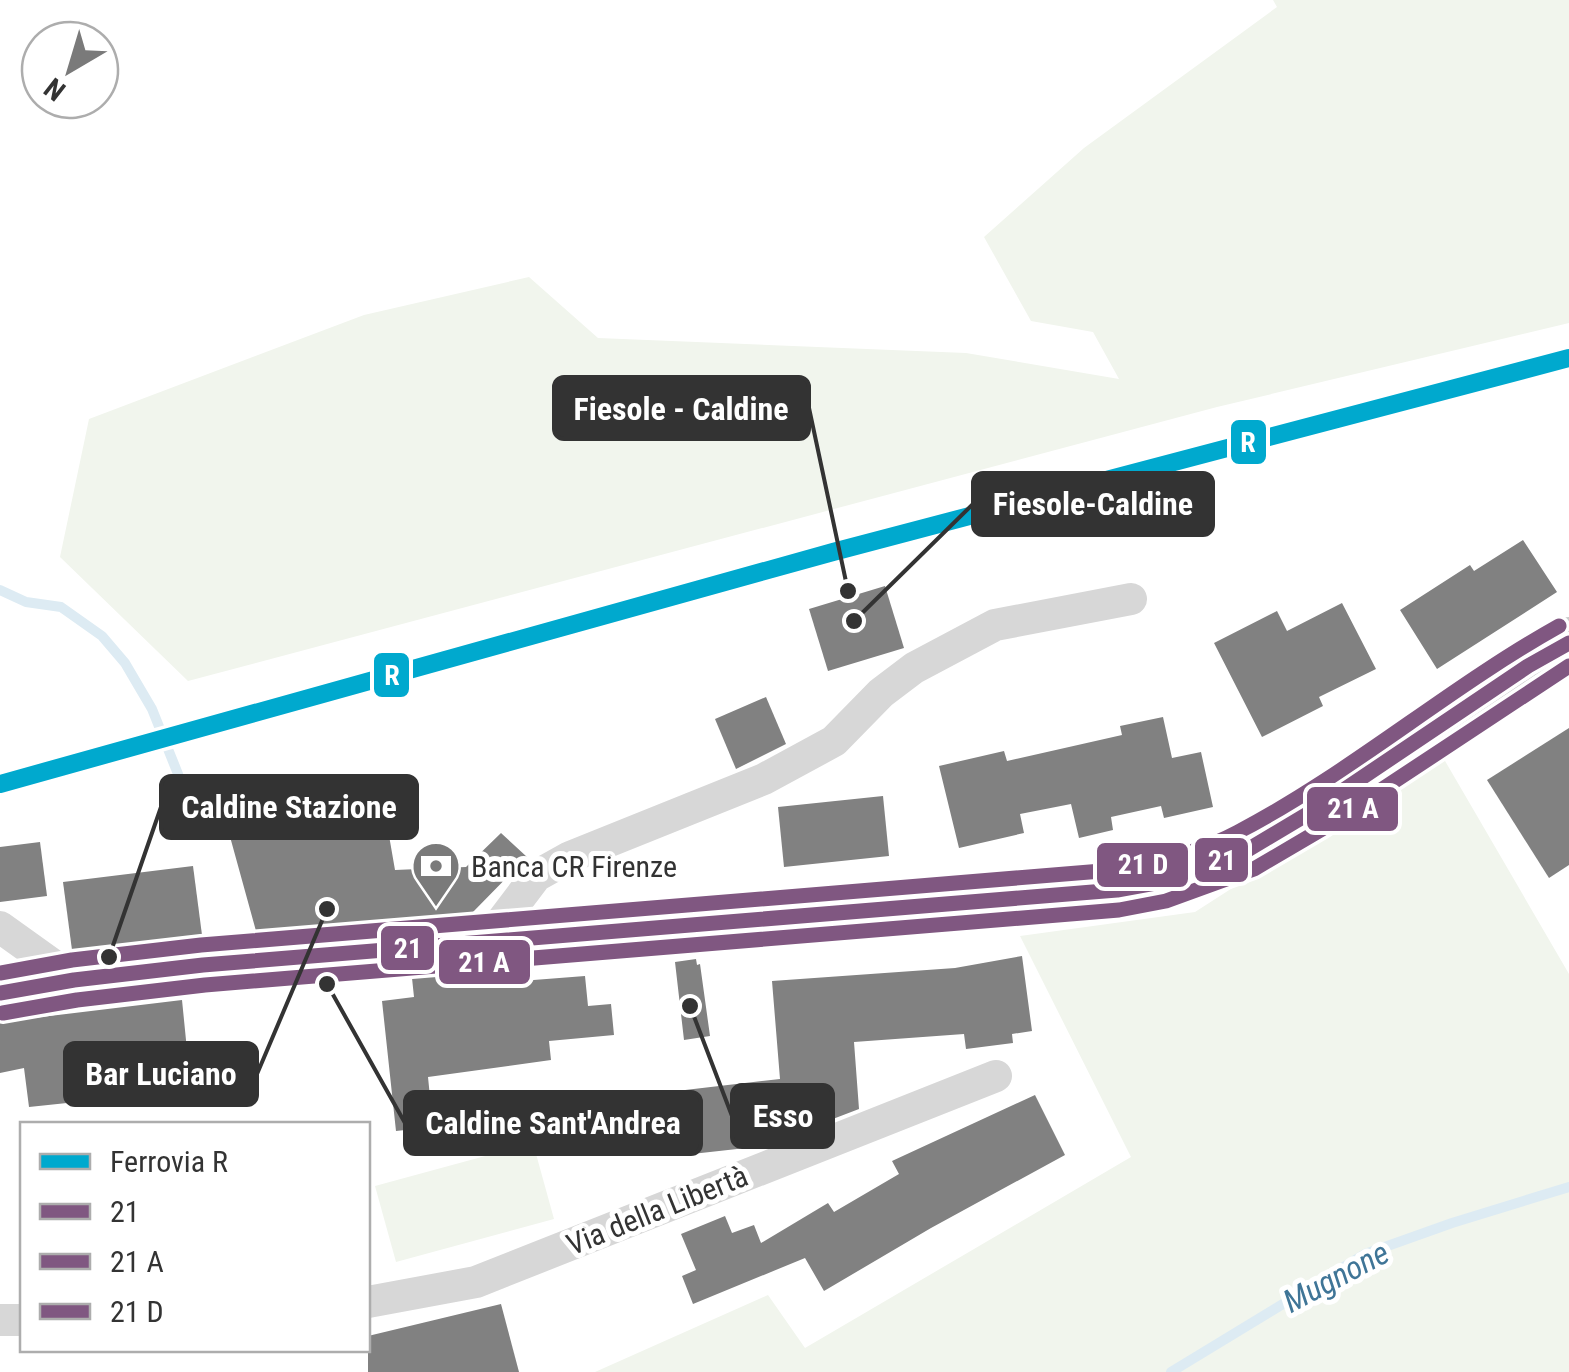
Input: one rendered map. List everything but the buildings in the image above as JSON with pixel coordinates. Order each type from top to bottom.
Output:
[{"type":"main road","points":[[0,993],[74,980],[487,941],[1116,890],[1160,882],[1244,852],[1312,812],[1528,666],[1569,643]]},
{"type":"street","points":[[487,941],[536,876],[570,857],[764,779],[834,740],[881,693],[914,668],[995,625],[1131,599]]},
{"type":"street","points":[[0,927],[74,980]]},
{"type":"street","name":"Via della Libertà","points":[[370,1302],[476,1282],[996,1076]]},
{"type":"shaded area","points":[[1273,0],[1569,0],[1569,323],[1217,407],[188,681],[60,557],[89,419],[364,315],[529,277],[598,338],[966,353],[1119,379],[1093,332],[1031,321],[984,237],[1084,148],[1277,7]]},
{"type":"shaded area","points":[[1441,754],[1569,974],[1569,1372],[595,1372],[768,1295],[805,1348],[1131,1157],[1020,936],[1195,912]]},
{"type":"shaded area","points":[[533,1143],[554,1219],[396,1262],[375,1186]]},
{"type":"waterway","points":[[0,590],[26,602],[61,607],[102,636],[125,663],[152,709],[180,779]]},
{"type":"waterway","name":"Mugnone","points":[[1171,1372],[1365,1254],[1569,1187]]},
{"type":"rail line","name":"R","points":[[0,784],[833,552],[1569,358]]},
{"type":"transit line","points":[[0,973],[201,945],[1114,870],[1146,864],[1209,845],[1280,809],[1559,626]]},
{"type":"transit line","name":"21","points":[[0,993],[203,965],[1117,890],[1161,882],[1244,852],[1569,643]]},
{"type":"transit line","points":[[3,1013],[205,985],[1119,910],[1166,901],[1254,869],[1322,829],[1569,666]]},
{"type":"place","name":"Fiesole - Caldine","points":[[848,591]]},
{"type":"place","name":"Fiesole-Caldine","points":[[854,621]]},
{"type":"place","name":"Banca CR Firenze","points":[[436,908]]},
{"type":"place","name":"Bar Luciano","points":[[327,909]]},
{"type":"place","name":"Caldine Stazione","points":[[109,957]]},
{"type":"place","name":"Caldine Sant'Andrea","points":[[327,984]]},
{"type":"place","name":"Esso","points":[[690,1006]]}]
